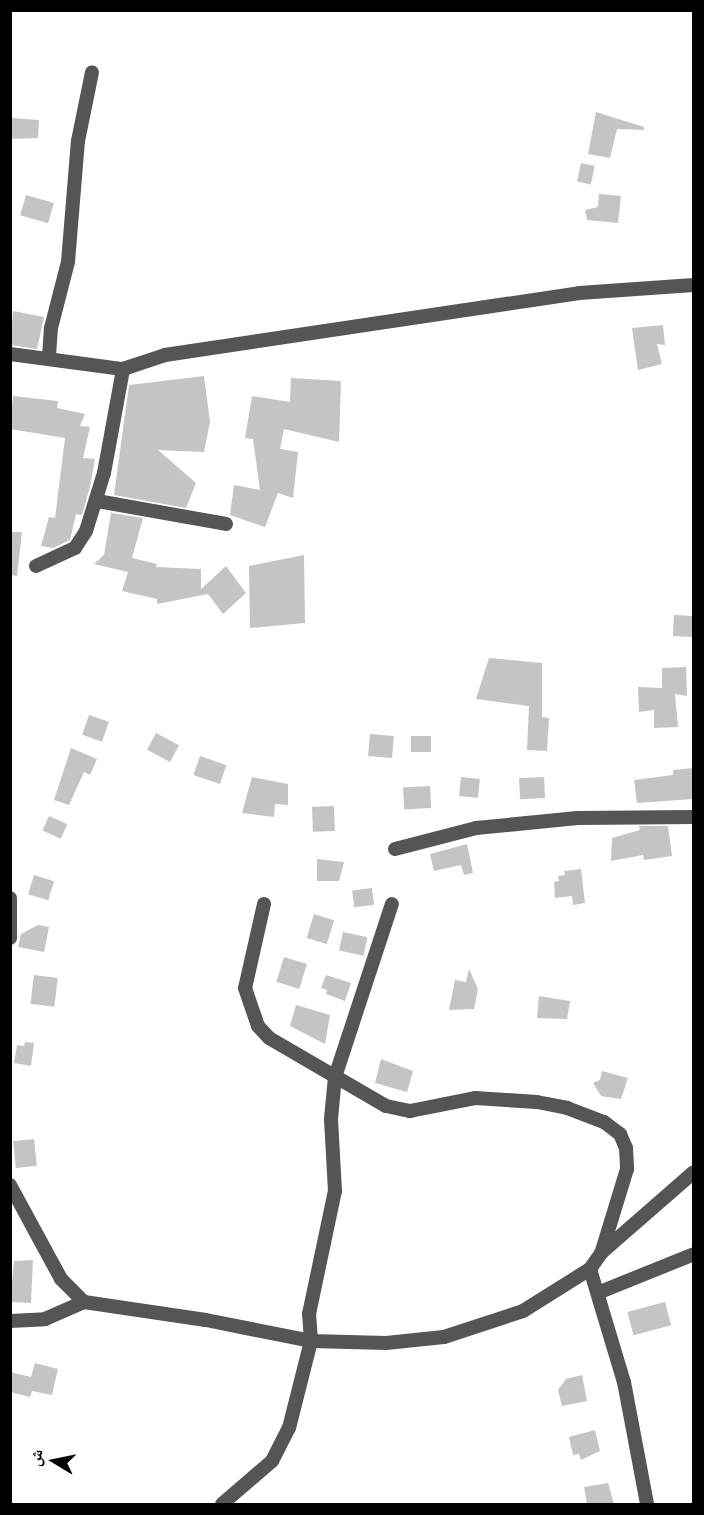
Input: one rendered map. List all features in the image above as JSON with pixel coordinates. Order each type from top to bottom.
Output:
[{"type":"street","points":[[49,356],[51,328],[68,261],[78,141],[92,72]]},
{"type":"street","points":[[10,354],[49,356],[123,369],[165,356],[556,296],[693,285]]},
{"type":"street","points":[[36,566],[75,548],[97,501],[123,369]]},
{"type":"street","points":[[97,501],[226,524]]},
{"type":"street","points":[[395,849],[476,828],[578,818],[693,817]]},
{"type":"street","points":[[10,898],[10,938]]},
{"type":"street","points":[[264,904],[249,957],[245,988],[250,1008],[269,1038],[386,1106],[410,1111],[475,1098],[537,1102],[567,1108],[604,1122],[620,1134],[626,1148],[627,1169],[601,1253]]},
{"type":"street","points":[[222,1504],[272,1461],[290,1428],[311,1341],[309,1314],[335,1191],[331,1119],[335,1077],[392,904]]},
{"type":"street","points":[[10,1321],[45,1319],[84,1302],[207,1320],[311,1341],[386,1343],[444,1337],[524,1311],[590,1269],[601,1253],[693,1173]]},
{"type":"street","points":[[10,1185],[61,1280],[84,1302]]},
{"type":"street","points":[[600,1292],[693,1254]]},
{"type":"street","points":[[590,1269],[600,1292],[624,1382],[647,1504]]},
{"type":"building","points":[[596,112],[644,127],[644,130],[617,129],[610,158],[588,154]]},
{"type":"building","points":[[11,118],[39,120],[38,138],[10,139]]},
{"type":"building","points":[[581,163],[595,166],[591,184],[577,182]]},
{"type":"building","points":[[599,194],[621,196],[618,223],[587,220],[585,210],[598,207]]},
{"type":"building","points":[[26,195],[54,203],[48,223],[20,215]]},
{"type":"building","points":[[13,311],[44,317],[37,349],[10,345]]},
{"type":"building","points":[[663,325],[665,345],[657,344],[662,364],[638,370],[632,328]]},
{"type":"building","points":[[204,376],[210,422],[204,452],[158,450],[196,483],[186,508],[114,495],[129,385]]},
{"type":"building","points":[[291,378],[341,381],[339,442],[284,429],[280,449],[298,452],[293,498],[278,493],[265,527],[230,515],[234,485],[260,490],[253,439],[245,438],[252,396],[290,402]]},
{"type":"building","points":[[13,396],[58,401],[57,408],[85,414],[80,426],[90,427],[83,458],[95,459],[82,515],[76,514],[70,540],[53,548],[41,546],[49,517],[55,518],[65,438],[10,429]]},
{"type":"building","points":[[111,513],[143,518],[132,558],[157,564],[156,567],[201,569],[201,589],[226,566],[246,593],[223,614],[208,594],[157,604],[157,599],[122,591],[128,572],[94,564],[104,555]]},
{"type":"building","points":[[10,532],[22,532],[17,576],[10,575]]},
{"type":"building","points":[[304,555],[305,623],[250,628],[249,566]]},
{"type":"building","points":[[674,615],[693,616],[692,637],[673,636]]},
{"type":"building","points":[[489,658],[542,663],[542,717],[549,718],[547,751],[527,750],[529,706],[476,699]]},
{"type":"building","points":[[686,667],[687,696],[675,694],[678,727],[654,728],[654,710],[639,712],[638,687],[662,688],[662,668]]},
{"type":"building","points":[[89,715],[109,722],[102,742],[82,735]]},
{"type":"building","points":[[156,733],[179,745],[170,762],[147,750]]},
{"type":"building","points":[[370,734],[394,736],[392,758],[368,756]]},
{"type":"building","points":[[411,736],[431,736],[431,752],[411,752]]},
{"type":"building","points":[[71,748],[97,759],[90,775],[84,772],[69,805],[54,800]]},
{"type":"building","points":[[200,756],[226,765],[220,784],[193,775]]},
{"type":"building","points":[[693,768],[693,799],[637,803],[634,780],[673,775],[673,770]]},
{"type":"building","points":[[252,777],[288,784],[288,805],[275,804],[274,817],[242,813]]},
{"type":"building","points":[[461,777],[480,779],[478,798],[459,796]]},
{"type":"building","points":[[544,777],[545,798],[520,799],[519,778]]},
{"type":"building","points":[[430,786],[431,808],[404,809],[403,787]]},
{"type":"building","points":[[334,806],[335,831],[313,832],[312,807]]},
{"type":"building","points":[[49,816],[67,824],[61,839],[42,831]]},
{"type":"building","points":[[639,826],[668,826],[672,856],[644,860],[643,855],[611,861],[612,838],[640,830]]},
{"type":"building","points":[[467,844],[473,873],[464,875],[461,865],[434,871],[430,854]]},
{"type":"building","points":[[317,859],[344,862],[339,881],[317,881]]},
{"type":"building","points":[[581,869],[585,903],[573,905],[572,896],[555,898],[554,882],[559,881],[558,876],[565,875],[564,871]]},
{"type":"building","points":[[34,875],[54,881],[48,900],[28,894]]},
{"type":"building","points":[[372,888],[374,905],[354,907],[352,890]]},
{"type":"building","points":[[314,914],[334,920],[327,944],[307,938]]},
{"type":"building","points":[[38,925],[49,927],[44,952],[18,947],[21,934]]},
{"type":"building","points":[[343,932],[367,937],[364,956],[339,951]]},
{"type":"building","points":[[284,957],[307,964],[299,989],[276,982]]},
{"type":"building","points":[[469,969],[478,989],[474,1009],[449,1010],[455,980],[466,982]]},
{"type":"building","points":[[34,975],[58,978],[54,1007],[30,1004]]},
{"type":"building","points":[[326,975],[351,983],[345,1001],[326,994],[327,990],[321,988]]},
{"type":"building","points":[[539,996],[570,1001],[567,1019],[537,1018]]},
{"type":"building","points":[[296,1005],[330,1015],[325,1044],[290,1026]]},
{"type":"building","points":[[25,1042],[34,1043],[31,1066],[14,1063],[17,1045],[24,1046]]},
{"type":"building","points":[[381,1059],[413,1071],[407,1092],[375,1083]]},
{"type":"building","points":[[602,1071],[628,1078],[621,1099],[601,1096],[593,1083],[600,1080]]},
{"type":"building","points":[[34,1139],[37,1166],[16,1168],[13,1141]]},
{"type":"building","points":[[33,1260],[31,1303],[10,1302],[14,1261]]},
{"type":"building","points":[[665,1302],[671,1325],[634,1335],[627,1312]]},
{"type":"building","points":[[35,1363],[58,1369],[52,1395],[32,1391],[30,1397],[10,1392],[10,1372],[31,1377]]},
{"type":"building","points":[[582,1375],[587,1401],[562,1406],[558,1390],[566,1379]]},
{"type":"building","points":[[595,1430],[600,1451],[581,1460],[579,1454],[573,1455],[569,1437]]},
{"type":"building","points":[[608,1483],[614,1504],[587,1504],[584,1487]]}]
